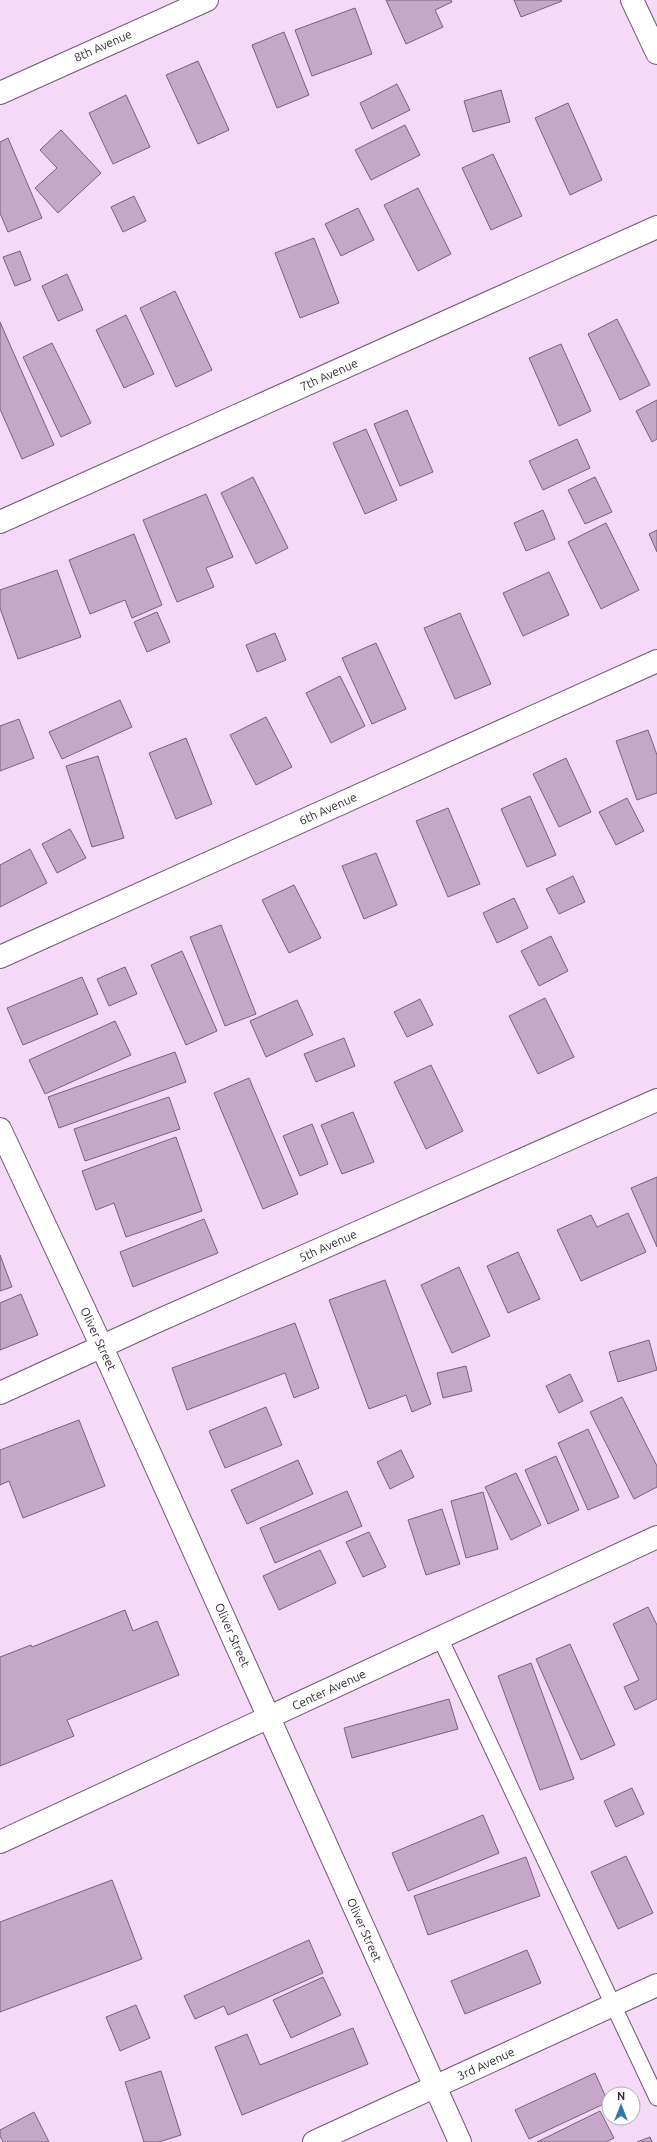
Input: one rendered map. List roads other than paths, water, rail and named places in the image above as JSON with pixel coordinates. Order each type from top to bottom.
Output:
[{"type":"street","name":"8th Avenue","points":[[0,93],[206,0]]},
{"type":"street","points":[[632,0],[657,53]]},
{"type":"street","name":"7th Avenue","points":[[0,522],[657,227]]},
{"type":"street","name":"6th Avenue","points":[[0,957],[657,661]]},
{"type":"street","name":"5th Avenue","points":[[0,1394],[102,1347],[657,1100]]},
{"type":"street","name":"Oliver Street","points":[[0,1129],[102,1347],[460,2142]]},
{"type":"street","name":"Center Avenue","points":[[0,1842],[657,1537]]},
{"type":"street","name":"3rd Avenue","points":[[314,2142],[435,2088],[657,1984]]},
{"type":"lane","points":[[440,1638],[614,2004],[657,2098]]}]
